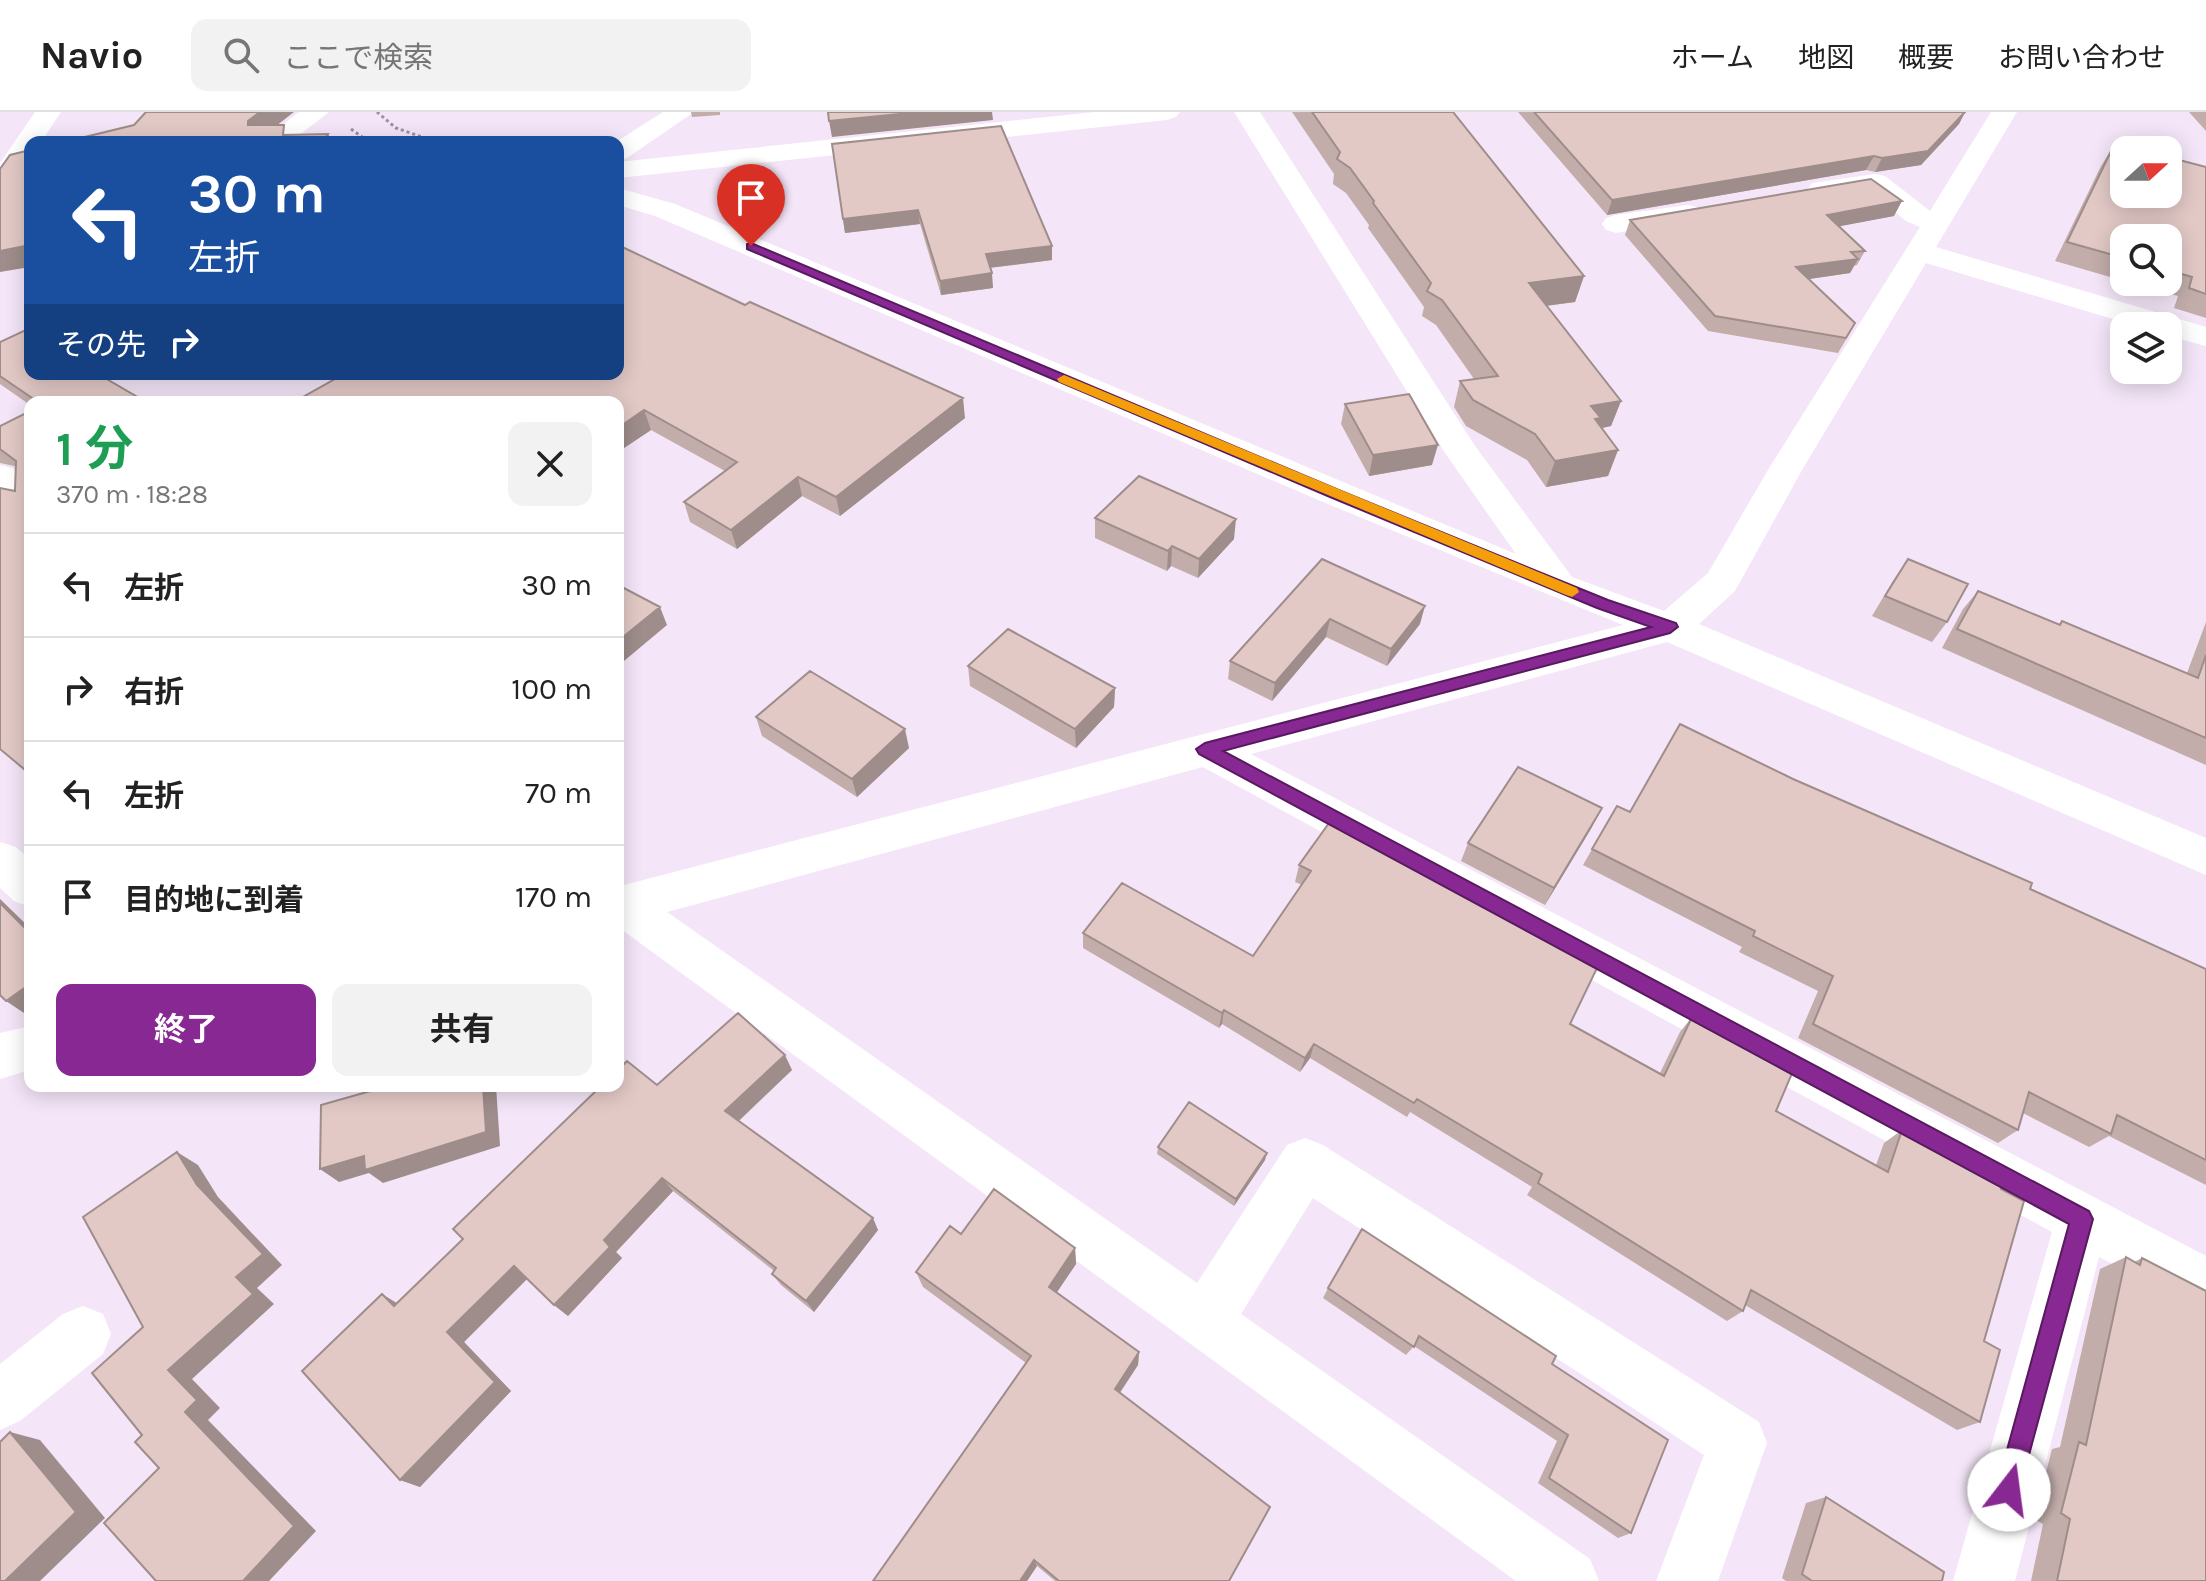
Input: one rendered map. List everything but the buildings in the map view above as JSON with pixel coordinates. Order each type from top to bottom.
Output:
[{"type":"street","points":[[282,136],[316,112]]},
{"type":"street","points":[[624,148],[681,112]]},
{"type":"street","points":[[624,169],[1167,112]]},
{"type":"street","points":[[1247,112],[1462,453],[1559,586]]},
{"type":"street","points":[[624,903],[1670,627],[1722,582],[1785,470],[2004,112]]},
{"type":"street","points":[[0,183],[23,158]]},
{"type":"street","points":[[1791,195],[1875,182],[1916,215],[1929,238],[2206,337]]},
{"type":"street","points":[[624,198],[685,218],[1559,586],[1670,627],[2206,857]]},
{"type":"street","points":[[1616,224],[1714,209]]},
{"type":"street","points":[[0,476],[24,492]]},
{"type":"street","points":[[1205,749],[2206,1286]]},
{"type":"street","points":[[0,860],[24,882]]},
{"type":"street","points":[[624,908],[1568,1581]]},
{"type":"street","points":[[0,1056],[24,1050]]},
{"type":"street","points":[[1204,1322],[1305,1163],[1738,1443],[1687,1581]]},
{"type":"street","points":[[1984,1581],[2082,1219]]},
{"type":"street","points":[[0,1401],[83,1334]]},
{"type":"path","points":[[377,112],[385,122],[417,136]]},
{"type":"slow traffic","points":[[1064,379],[1572,592]]},
{"type":"route","points":[[751,246],[1335,494],[1603,604],[1670,627],[1205,749],[2082,1219],[2009,1490]]}]
